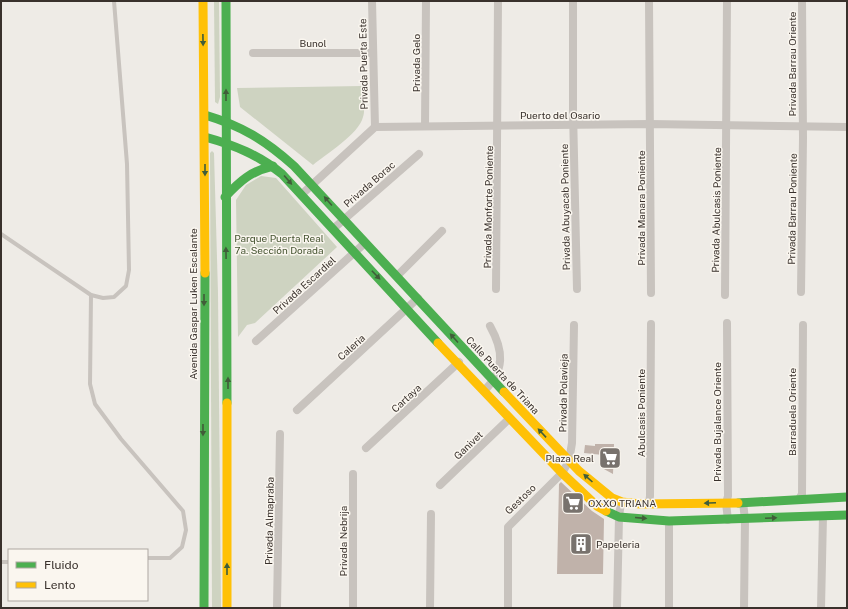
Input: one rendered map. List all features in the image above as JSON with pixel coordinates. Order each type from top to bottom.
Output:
[{"type":"street","name":"Avenida Gaspar Luken Escalante","points":[[203,1],[205,115],[204,608]]},
{"type":"street","points":[[226,1],[225,197],[228,324],[227,608]]},
{"type":"street","name":"Privada Puerta Este","points":[[372,1],[375,126]]},
{"type":"street","name":"Privada Gelo","points":[[425,126],[426,1]]},
{"type":"street","name":"Privada Monforte Poniente","points":[[496,289],[499,125],[498,1]]},
{"type":"street","name":"Privada Abuyacab Poniente","points":[[573,1],[573,125],[577,289]]},
{"type":"street","name":"Privada Manara Poniente","points":[[649,1],[652,292]]},
{"type":"street","name":"Privada Abulcasis Poniente","points":[[725,295],[727,1]]},
{"type":"street","name":"Privada Barrau Oriente","points":[[802,1],[803,126]]},
{"type":"street","name":"Bunol","points":[[253,53],[373,53]]},
{"type":"street","name":"Calle Puerta de Triana","points":[[205,115],[226,120],[265,141],[290,160],[365,243],[569,461],[601,490],[621,502],[692,504],[847,497]]},
{"type":"street","name":"Puerto del Osario","points":[[375,126],[650,124],[847,127]]},
{"type":"street","points":[[301,195],[375,126]]},
{"type":"street","name":"Privada Barrau Poniente","points":[[801,292],[803,126]]},
{"type":"street","points":[[205,137],[225,142],[258,156],[273,166],[459,362],[509,419],[597,506],[619,517],[669,521],[745,520],[847,515]]},
{"type":"street","points":[[258,156],[265,141]]},
{"type":"street","name":"Privada Borac","points":[[333,229],[419,154]]},
{"type":"street","points":[[225,197],[247,174],[255,170],[273,166]]},
{"type":"street","points":[[397,276],[442,231]]},
{"type":"street","name":"Privada Escardiel","points":[[256,341],[365,243]]},
{"type":"street","name":"Caleria","points":[[297,410],[418,298]]},
{"type":"street","name":"Privada Bujalance Oriente","points":[[727,323],[728,496],[726,503],[728,520]]},
{"type":"street","name":"Abulcasis Poniente","points":[[649,503],[651,324]]},
{"type":"street","name":"Privada Polavieja","points":[[569,461],[572,443],[574,325]]},
{"type":"street","name":"Barraduela Oriente","points":[[799,499],[802,494],[803,325]]},
{"type":"street","points":[[484,391],[494,382],[499,370],[499,344],[490,326]]},
{"type":"street","name":"Cartaya","points":[[366,448],[459,362]]},
{"type":"street","name":"Ganivet","points":[[440,485],[509,419]]},
{"type":"street","name":"Privada Almapraba","points":[[277,608],[280,434]]},
{"type":"street","name":"Gestoso","points":[[508,608],[508,527],[562,473],[569,461]]},
{"type":"street","name":"Privada Nebrija","points":[[353,474],[353,608]]},
{"type":"street","points":[[617,608],[619,517],[621,502]]},
{"type":"street","points":[[743,502],[745,520],[744,608]]},
{"type":"street","points":[[430,608],[431,514]]},
{"type":"street","points":[[822,608],[823,516]]},
{"type":"street","points":[[669,521],[669,608]]},
{"type":"lane","points":[[1,234],[91,296],[103,298],[114,297],[126,286],[129,270],[127,164],[114,1]]},
{"type":"lane","points":[[91,296],[90,384],[95,404],[121,440],[184,511],[186,530],[182,547],[170,558],[148,558]]},
{"type":"green space","points":[[214,1],[219,1],[220,97],[218,104],[215,102]]},
{"type":"green space","points":[[362,86],[364,110],[360,123],[349,137],[313,165],[240,107],[237,88]]},
{"type":"green space","points":[[212,151],[214,153],[218,293],[221,608],[212,608],[210,153]]},
{"type":"green space","name":"Parque Puerta Real 7a. Sección Dorada","points":[[261,176],[276,178],[337,247],[255,323],[247,325],[238,337],[236,200],[246,185]]},
{"type":"building","name":"Plaza Real","points":[[595,444],[614,444],[613,474],[602,468],[603,455],[584,453],[585,445],[595,446]]},
{"type":"building","points":[[561,482],[592,511],[604,519],[603,574],[557,574],[559,484]]},
{"type":"traffic: fast","points":[[226,1],[227,403]]},
{"type":"traffic: fast","points":[[205,115],[242,129],[263,141],[294,166],[504,392]]},
{"type":"traffic: fast","points":[[205,137],[246,151],[264,161],[282,174],[438,343]]},
{"type":"traffic: fast","points":[[225,197],[246,177],[273,166]]},
{"type":"traffic: fast","points":[[204,608],[205,273]]},
{"type":"traffic: fast","points":[[738,503],[847,497]]},
{"type":"traffic: fast","points":[[606,511],[619,517],[669,521],[847,515]]},
{"type":"traffic: slow","points":[[203,1],[205,273]]},
{"type":"traffic: slow","points":[[438,343],[562,473],[597,506],[606,511]]},
{"type":"traffic: slow","points":[[504,392],[579,471],[612,498],[622,502],[640,504],[738,503]]},
{"type":"traffic: slow","points":[[227,403],[227,608]]},
{"type":"place","name":"Plaza Real","points":[[610,458]]},
{"type":"place","name":"OXXO TRIANA","points":[[573,503]]},
{"type":"place","name":"Papeleria","points":[[581,544]]}]
